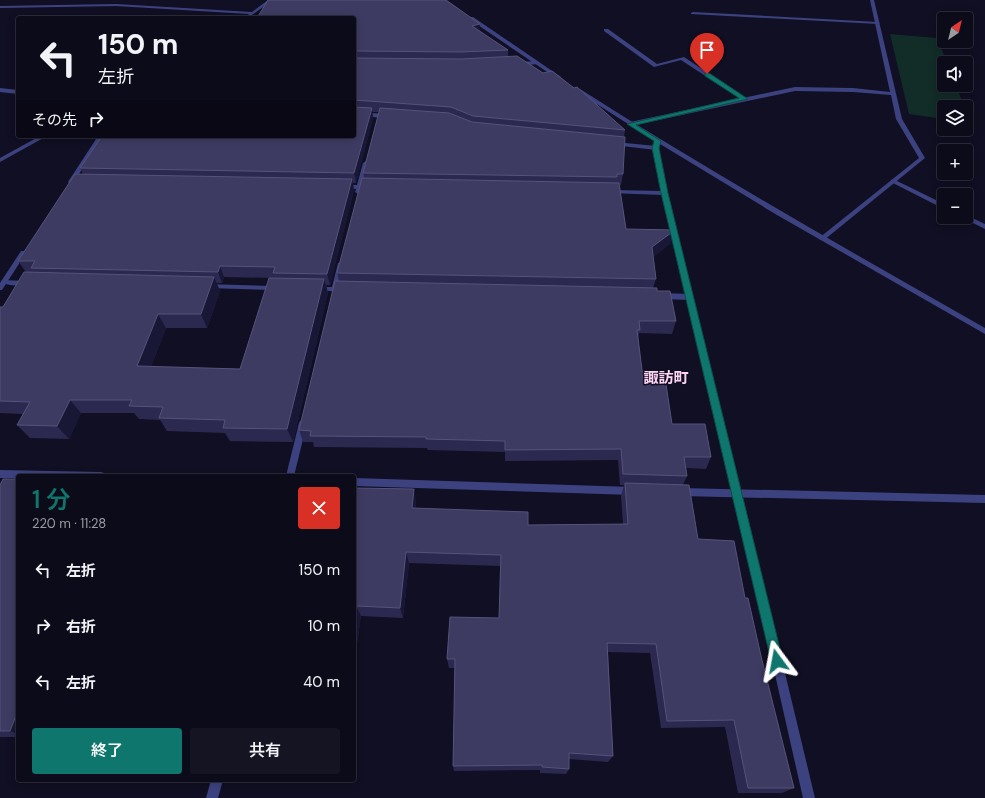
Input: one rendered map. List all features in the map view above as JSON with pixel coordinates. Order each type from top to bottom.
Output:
[{"type":"street","points":[[249,16],[271,0]]},
{"type":"street","points":[[822,238],[922,158],[899,119],[872,0]]},
{"type":"street","points":[[0,7],[116,5],[253,13]]},
{"type":"street","points":[[464,13],[561,79]]},
{"type":"street","points":[[693,13],[878,23]]},
{"type":"street","points":[[606,30],[656,66],[682,58],[744,99]]},
{"type":"street","points":[[514,64],[536,63]]},
{"type":"street","points":[[574,87],[630,124],[657,144],[985,331]]},
{"type":"street","points":[[630,124],[794,89],[853,90],[894,94]]},
{"type":"street","points":[[0,90],[16,92]]},
{"type":"street","points":[[356,114],[377,119],[393,117]]},
{"type":"street","points":[[0,160],[40,138]]},
{"type":"street","points":[[67,189],[100,138]]},
{"type":"street","points":[[610,144],[657,144]]},
{"type":"street","points":[[657,144],[664,193],[738,494],[809,798]]},
{"type":"street","points":[[356,202],[367,158]]},
{"type":"street","points":[[893,181],[937,203]]},
{"type":"street","points":[[71,182],[79,182]]},
{"type":"street","points":[[336,186],[375,187]]},
{"type":"street","points":[[602,191],[664,193]]},
{"type":"street","points":[[973,221],[985,227]]},
{"type":"street","points":[[2,285],[26,249]]},
{"type":"street","points":[[332,298],[341,261]]},
{"type":"street","points":[[2,285],[33,283]]},
{"type":"street","points":[[199,286],[286,288]]},
{"type":"street","points":[[310,289],[349,289]]},
{"type":"street","points":[[651,296],[690,297]]},
{"type":"street","points":[[290,474],[305,414]]},
{"type":"street","points":[[0,474],[16,474]]},
{"type":"street","points":[[356,482],[642,491]]},
{"type":"street","points":[[673,492],[985,499]]},
{"type":"street","points":[[212,798],[216,782]]},
{"type":"green space","points":[[890,34],[937,38],[937,48],[941,48],[944,56],[937,56],[937,92],[959,92],[961,100],[937,100],[937,118],[909,114]]},
{"type":"building","points":[[268,0],[446,0],[480,24],[472,26],[508,50],[461,52],[356,51],[356,16],[258,16]]},
{"type":"building","points":[[517,56],[543,73],[552,71],[574,88],[577,87],[625,130],[473,116],[451,107],[356,100],[356,58],[461,59]]},
{"type":"building","points":[[356,107],[372,108],[354,173],[80,168],[101,138],[356,138]]},
{"type":"building","points":[[380,108],[449,113],[472,122],[625,137],[623,174],[617,174],[617,177],[363,173]]},
{"type":"building","points":[[75,174],[352,179],[327,274],[273,273],[275,267],[220,266],[218,272],[31,268],[35,261],[18,261]]},
{"type":"building","points":[[362,178],[619,183],[626,229],[675,230],[652,247],[656,279],[337,273]]},
{"type":"building","points":[[24,272],[214,277],[201,314],[158,314],[137,366],[240,369],[269,278],[324,279],[287,429],[223,428],[225,420],[159,418],[163,407],[129,406],[132,400],[70,400],[57,426],[17,425],[30,402],[0,401],[0,307],[3,307]]},
{"type":"building","points":[[335,281],[657,288],[657,291],[670,291],[676,321],[639,321],[640,330],[637,330],[643,378],[665,378],[672,424],[705,424],[711,457],[684,457],[687,476],[623,474],[621,449],[505,450],[505,441],[426,439],[426,437],[310,436],[311,431],[299,430]]},
{"type":"building","points":[[3,479],[16,479],[16,716],[10,731],[0,731],[0,485]]},
{"type":"building","points":[[625,483],[689,485],[698,539],[734,541],[745,598],[748,598],[794,788],[748,788],[734,720],[667,721],[656,644],[607,643],[613,756],[569,753],[569,769],[542,767],[542,765],[453,766],[455,659],[447,659],[450,617],[499,618],[501,555],[406,552],[400,608],[356,606],[356,488],[414,489],[412,508],[528,512],[528,525],[628,524]]},
{"type":"district","name":"諏訪町","points":[[666,378]]},
{"type":"route","points":[[707,74],[744,99],[630,124],[658,141],[656,148],[657,161],[664,193],[738,494],[777,661]]}]
